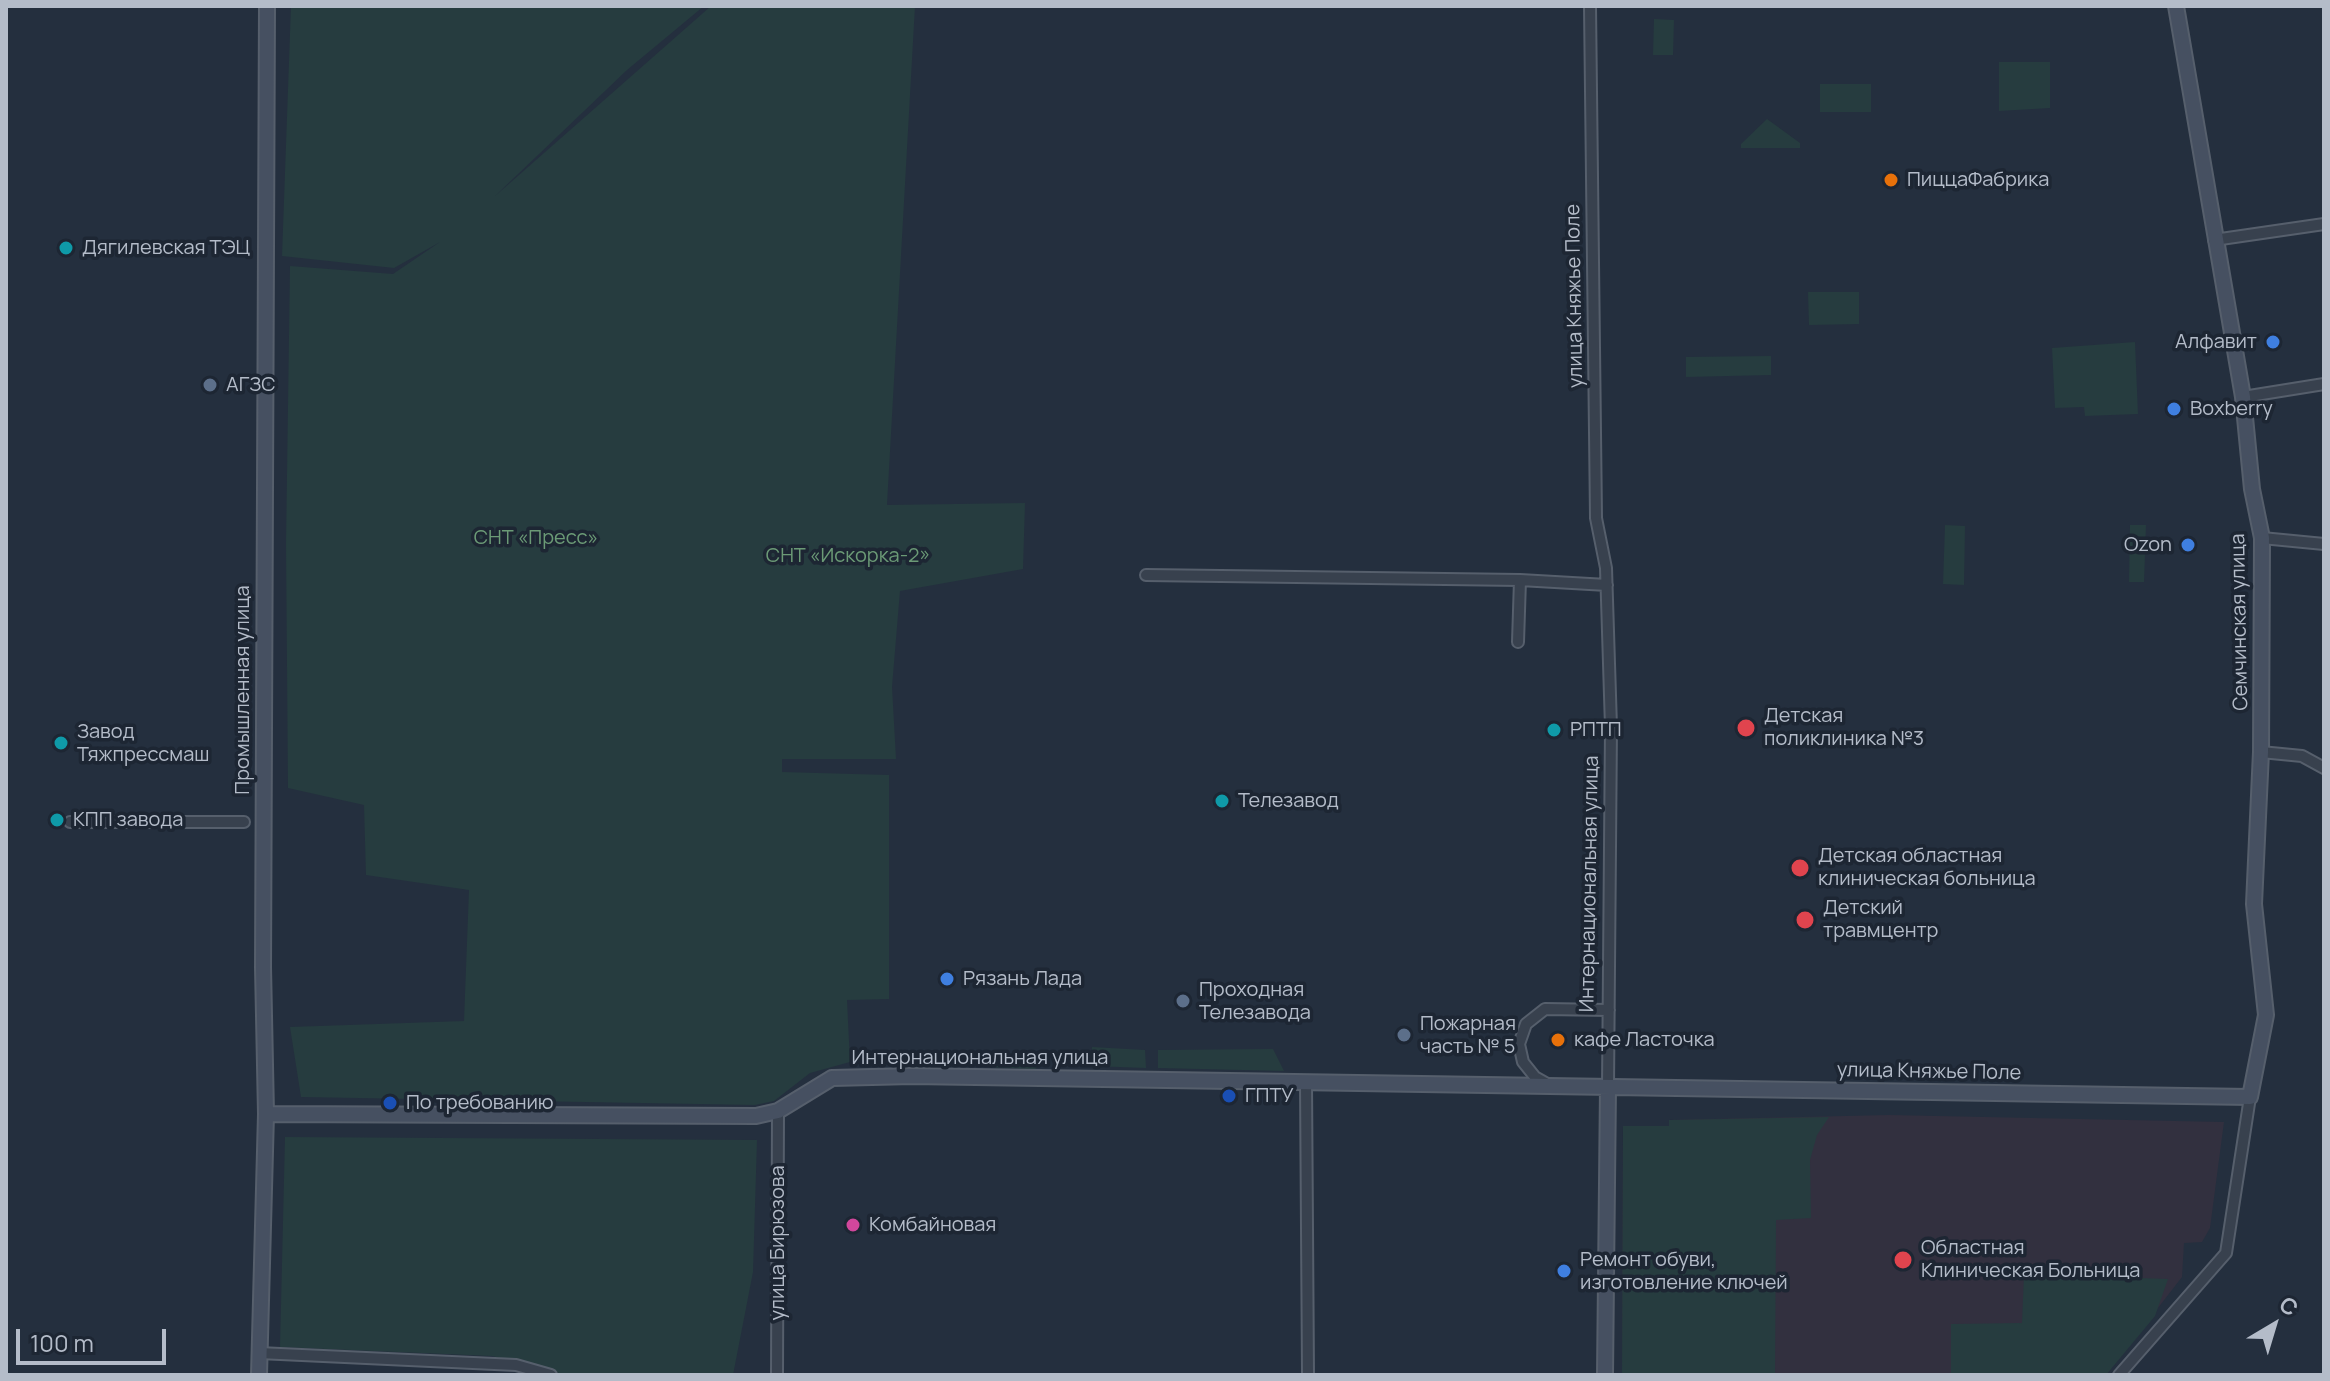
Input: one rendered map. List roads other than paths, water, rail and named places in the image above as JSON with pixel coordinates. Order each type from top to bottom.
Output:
[{"type":"street","name":"Промышленная улица","points":[[259,1375],[266,1114],[263,936],[267,6]]},
{"type":"street","name":"улица Княжье Поле","points":[[1590,6],[1596,518],[1607,585]]},
{"type":"street","name":"Семчинская улица","points":[[2176,6],[2243,397],[2252,489],[2262,538],[2261,752],[2254,904],[2266,1015],[2250,1097]]},
{"type":"street","points":[[2214,240],[2324,224]]},
{"type":"street","points":[[2243,397],[2324,384]]},
{"type":"street","points":[[2262,538],[2324,544]]},
{"type":"street","points":[[1146,575],[1520,580],[1607,585]]},
{"type":"street","points":[[1518,642],[1520,580]]},
{"type":"street","name":"Интернациональная улица","points":[[1605,1375],[1611,727],[1607,585]]},
{"type":"street","points":[[2261,752],[2302,756],[2324,768]]},
{"type":"street","points":[[70,822],[244,822]]},
{"type":"street","points":[[1551,1086],[1535,1077],[1523,1062],[1519,1044],[1521,1033],[1537,1013],[1565,1007],[1609,1010]]},
{"type":"street","points":[[1504,1085],[1519,1072],[1523,1062]]},
{"type":"street","name":"Интернациональная улица","points":[[266,1114],[756,1116],[778,1111],[822,1083],[842,1076],[1608,1087]]},
{"type":"street","points":[[1306,1082],[1308,1375]]},
{"type":"street","name":"улица Княжье Поле","points":[[1608,1087],[2250,1097]]},
{"type":"street","points":[[2119,1375],[2226,1253],[2250,1097]]},
{"type":"street","name":"улица Бирюзова","points":[[777,1375],[778,1111]]},
{"type":"street","points":[[259,1353],[516,1365],[551,1375]]},
{"type":"place","name":"ПиццаФабрика","points":[[1891,180]]},
{"type":"place","name":"Дягилевская ТЭЦ","points":[[66,248]]},
{"type":"place","name":"Алфавит","points":[[2273,342]]},
{"type":"place","name":"АГЗС","points":[[210,385]]},
{"type":"place","name":"Boxberry","points":[[2174,409]]},
{"type":"place","name":"Ozon","points":[[2188,545]]},
{"type":"place","name":"Детская поликлиника №3","points":[[1746,728]]},
{"type":"place","name":"РПТП","points":[[1554,730]]},
{"type":"place","name":"Завод Тяжпрессмаш","points":[[61,743]]},
{"type":"place","name":"Телезавод","points":[[1222,801]]},
{"type":"place","name":"КПП завода","points":[[57,820]]},
{"type":"place","name":"Детская областная клиническая больница","points":[[1800,868]]},
{"type":"place","name":"Детский травмцентр","points":[[1805,920]]},
{"type":"place","name":"Рязань Лада","points":[[947,979]]},
{"type":"place","name":"Проходная Телезавода","points":[[1183,1001]]},
{"type":"place","name":"Пожарная часть № 5","points":[[1404,1035]]},
{"type":"place","name":"кафе Ласточка","points":[[1558,1040]]},
{"type":"place","name":"ГПТУ","points":[[1229,1096]]},
{"type":"place","name":"По требованию","points":[[390,1103]]},
{"type":"place","name":"Комбайновая","points":[[853,1225]]},
{"type":"place","name":"Областная Клиническая Больница","points":[[1903,1260]]},
{"type":"place","name":"Ремонт обуви, изготовление ключей","points":[[1564,1271]]},
{"type":"park label","name":"СНТ «Пресс»","points":[[536,538]]},
{"type":"park label","name":"СНТ «Искорка-2»","points":[[848,556]]}]
